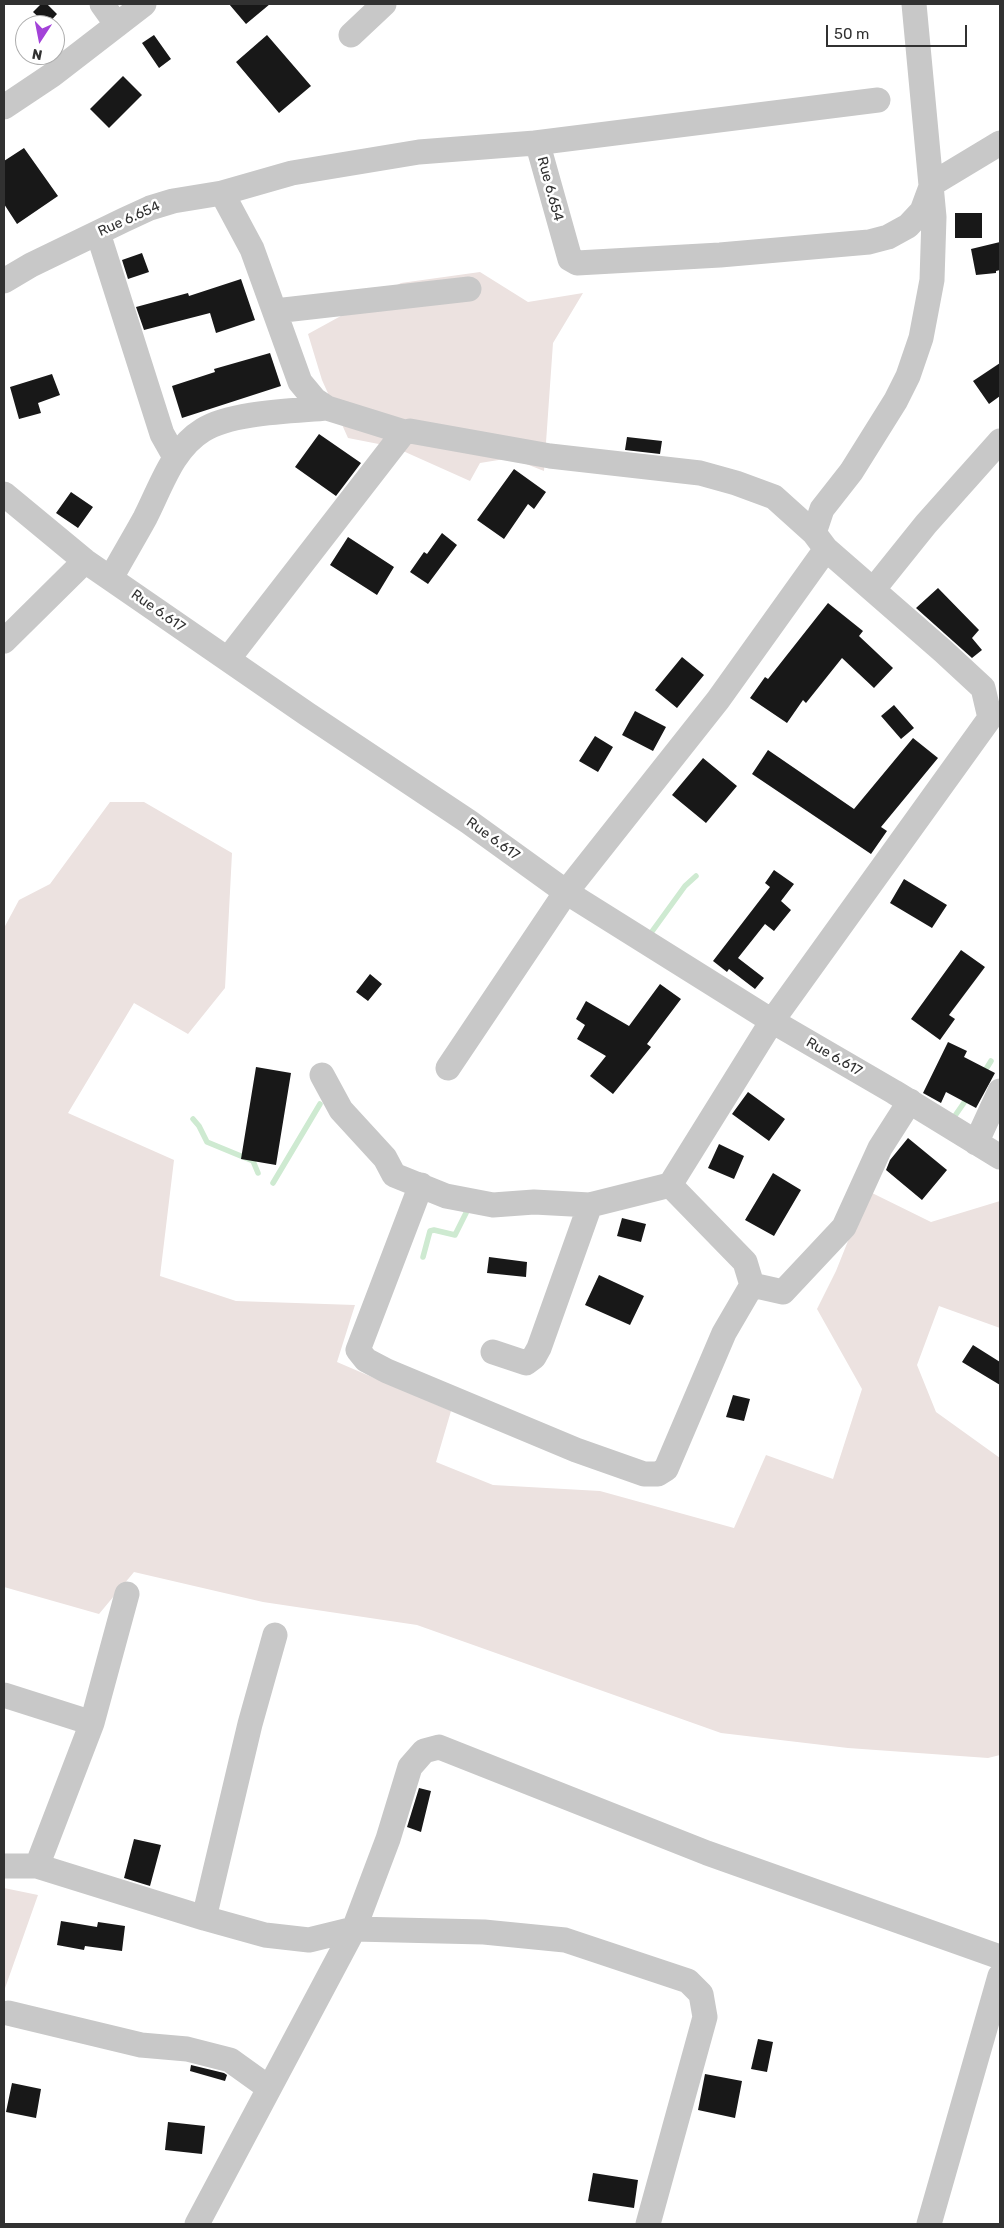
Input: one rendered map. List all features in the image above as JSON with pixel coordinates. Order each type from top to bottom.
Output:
[{"type":"street","points":[[102,4],[117,25]]},
{"type":"street","points":[[4,107],[52,75],[144,4]]},
{"type":"street","points":[[351,35],[384,4]]},
{"type":"street","points":[[448,1068],[566,892],[718,700],[820,541],[822,509],[851,472],[896,400],[908,376],[921,338],[932,280],[934,217],[914,4]]},
{"type":"street","points":[[535,143],[878,100]]},
{"type":"street","name":"Rue 6.654","points":[[4,281],[31,265],[150,208],[173,201],[222,193],[292,173],[419,152],[535,143],[538,145],[570,259],[577,263],[720,255],[869,242],[888,237],[908,226],[922,211],[932,184]]},
{"type":"street","points":[[932,184],[1000,143]]},
{"type":"street","points":[[222,193],[252,249],[300,382],[315,400],[327,408],[404,432],[410,431],[550,456],[700,474],[736,483],[774,497],[873,590],[943,650],[982,688],[997,712],[772,1021],[670,1185],[590,1205],[534,1202],[493,1205],[446,1196],[394,1175],[384,1158],[341,1110],[322,1076]]},
{"type":"street","points":[[98,233],[162,434],[176,457]]},
{"type":"street","points":[[275,312],[469,289]]},
{"type":"street","points":[[111,578],[176,457],[186,443],[204,429],[224,422],[252,416],[327,408]]},
{"type":"street","points":[[228,659],[404,432]]},
{"type":"street","points":[[873,590],[926,524],[1000,441]]},
{"type":"street","name":"Rue 6.617","points":[[4,494],[85,561],[469,822],[566,892],[772,1021],[1000,1157]]},
{"type":"street","points":[[4,641],[85,561]]},
{"type":"street","points":[[976,1143],[1000,1091]]},
{"type":"street","points":[[752,1285],[783,1292],[844,1227],[880,1148],[910,1102]]},
{"type":"street","points":[[421,1185],[358,1350],[366,1360],[576,1450],[644,1474],[658,1474],[666,1469],[724,1333],[752,1285],[745,1262],[670,1185]]},
{"type":"street","points":[[492,1352],[526,1363],[534,1357],[539,1348],[590,1205]]},
{"type":"street","points":[[37,1866],[92,1723],[127,1594]]},
{"type":"street","points":[[204,1918],[250,1724],[275,1636]]},
{"type":"street","points":[[4,1695],[92,1723]]},
{"type":"street","points":[[197,2224],[354,1929],[388,1839],[410,1767],[424,1751],[439,1747],[708,1853],[1000,1957]]},
{"type":"street","points":[[4,1866],[37,1866],[265,1935],[309,1940],[354,1929],[484,1932],[565,1940],[688,1980],[701,1994],[705,2017],[648,2224]]},
{"type":"street","points":[[929,2224],[1000,1976]]},
{"type":"street","points":[[8,2013],[141,2045],[187,2048],[230,2060],[270,2088]]},
{"type":"shaded area","points":[[480,272],[528,302],[583,293],[553,343],[544,471],[511,458],[480,463],[470,481],[394,447],[348,438],[322,380],[308,334],[401,283]]},
{"type":"shaded area","points":[[110,802],[144,802],[232,853],[225,988],[188,1034],[134,1003],[68,1113],[174,1160],[160,1276],[236,1301],[355,1305],[337,1362],[451,1411],[436,1462],[493,1485],[600,1491],[734,1528],[766,1455],[833,1479],[862,1389],[817,1309],[836,1271],[868,1191],[931,1222],[1000,1201],[1000,1328],[939,1306],[917,1365],[936,1412],[1000,1458],[1000,1755],[988,1758],[848,1748],[721,1733],[417,1625],[263,1602],[134,1572],[99,1614],[4,1587],[4,928],[19,900],[50,884]]},
{"type":"shaded area","points":[[4,1888],[38,1895],[4,1991]]},
{"type":"building","points":[[41,4],[47,4],[57,14],[36,15],[33,12]]},
{"type":"building","points":[[229,4],[270,4],[246,24]]},
{"type":"building","points":[[154,35],[171,59],[159,68],[142,43]]},
{"type":"building","points":[[267,35],[311,86],[279,113],[236,62]]},
{"type":"building","points":[[123,76],[142,95],[109,128],[90,109]]},
{"type":"building","points":[[24,148],[58,196],[17,224],[4,204],[4,161]]},
{"type":"building","points":[[955,213],[982,213],[982,238],[955,238]]},
{"type":"building","points":[[1000,242],[1000,270],[996,271],[996,273],[976,275],[971,249]]},
{"type":"building","points":[[142,253],[149,272],[128,279],[122,260]]},
{"type":"building","points":[[241,279],[255,320],[216,333],[210,313],[144,330],[136,307],[188,293],[189,296]]},
{"type":"building","points":[[270,353],[281,386],[182,418],[172,386],[215,372],[214,369]]},
{"type":"building","points":[[1000,363],[1000,396],[989,404],[973,381]]},
{"type":"building","points":[[52,374],[60,395],[38,403],[41,413],[19,419],[10,387]]},
{"type":"building","points":[[319,434],[361,463],[336,496],[295,467]]},
{"type":"building","points":[[627,437],[662,441],[660,454],[625,450]]},
{"type":"building","points":[[514,469],[546,492],[534,509],[528,504],[504,539],[477,520]]},
{"type":"building","points":[[71,492],[93,507],[78,528],[56,513]]},
{"type":"building","points":[[442,533],[457,545],[428,584],[410,572],[424,552],[427,554]]},
{"type":"building","points":[[348,537],[394,567],[377,595],[330,565]]},
{"type":"building","points":[[938,588],[979,630],[972,638],[982,650],[972,658],[916,608]]},
{"type":"building","points":[[828,603],[863,631],[859,636],[893,668],[874,688],[842,658],[806,703],[803,700],[787,723],[750,698],[765,677],[768,679]]},
{"type":"building","points":[[682,657],[704,675],[677,708],[655,690]]},
{"type":"building","points":[[894,705],[914,728],[901,739],[881,716]]},
{"type":"building","points":[[635,711],[666,727],[653,751],[622,735]]},
{"type":"building","points":[[595,736],[613,747],[598,772],[579,761]]},
{"type":"building","points":[[913,738],[938,758],[881,827],[887,831],[871,854],[752,774],[768,750],[854,809]]},
{"type":"building","points":[[703,758],[737,786],[706,823],[672,795]]},
{"type":"building","points":[[774,870],[794,884],[781,901],[791,910],[774,931],[765,924],[738,958],[764,978],[755,989],[729,969],[727,972],[713,961],[770,887],[765,883]]},
{"type":"building","points":[[904,879],[947,905],[932,928],[890,903]]},
{"type":"building","points":[[961,950],[985,967],[949,1015],[955,1019],[940,1040],[911,1019]]},
{"type":"building","points":[[370,974],[382,984],[368,1001],[356,992]]},
{"type":"building","points":[[660,984],[681,999],[647,1044],[651,1047],[613,1094],[590,1076],[606,1056],[577,1039],[585,1025],[576,1019],[586,1001],[629,1026]]},
{"type":"building","points":[[948,1042],[967,1051],[964,1057],[995,1073],[976,1108],[946,1092],[941,1103],[923,1093]]},
{"type":"building","points":[[256,1067],[291,1073],[276,1165],[241,1159]]},
{"type":"building","points":[[748,1092],[785,1119],[769,1141],[732,1114]]},
{"type":"building","points":[[908,1138],[947,1170],[922,1200],[886,1170],[890,1160]]},
{"type":"building","points":[[719,1144],[744,1156],[734,1179],[708,1168]]},
{"type":"building","points":[[773,1173],[801,1190],[774,1236],[745,1220]]},
{"type":"building","points":[[622,1218],[646,1224],[641,1242],[617,1236]]},
{"type":"building","points":[[489,1257],[527,1262],[526,1277],[487,1273]]},
{"type":"building","points":[[599,1275],[644,1296],[630,1325],[585,1305]]},
{"type":"building","points":[[973,1345],[1000,1362],[1000,1385],[962,1362]]},
{"type":"building","points":[[733,1395],[750,1399],[744,1421],[726,1417]]},
{"type":"building","points":[[419,1788],[431,1791],[421,1832],[407,1827]]},
{"type":"building","points":[[134,1839],[161,1845],[150,1886],[124,1878]]},
{"type":"building","points":[[61,1921],[97,1927],[98,1922],[125,1926],[122,1951],[85,1946],[84,1950],[57,1945]]},
{"type":"building","points":[[758,2039],[773,2042],[767,2072],[751,2069]]},
{"type":"building","points":[[191,2065],[224,2073],[227,2075],[225,2081],[190,2071]]},
{"type":"building","points":[[705,2074],[742,2081],[735,2118],[698,2110]]},
{"type":"building","points":[[12,2083],[41,2089],[36,2118],[6,2112]]},
{"type":"building","points":[[168,2122],[205,2126],[202,2154],[165,2150]]},
{"type":"building","points":[[593,2173],[638,2180],[634,2208],[588,2201]]},
{"type":"waterway","points":[[648,937],[685,886],[696,876]]},
{"type":"waterway","points":[[983,1074],[991,1061]]},
{"type":"waterway","points":[[952,1120],[968,1097]]},
{"type":"waterway","points":[[273,1183],[320,1104]]},
{"type":"waterway","points":[[193,1119],[207,1142],[253,1161],[258,1173]]},
{"type":"waterway","points":[[423,1257],[430,1231],[434,1230],[455,1235],[469,1207]]}]
